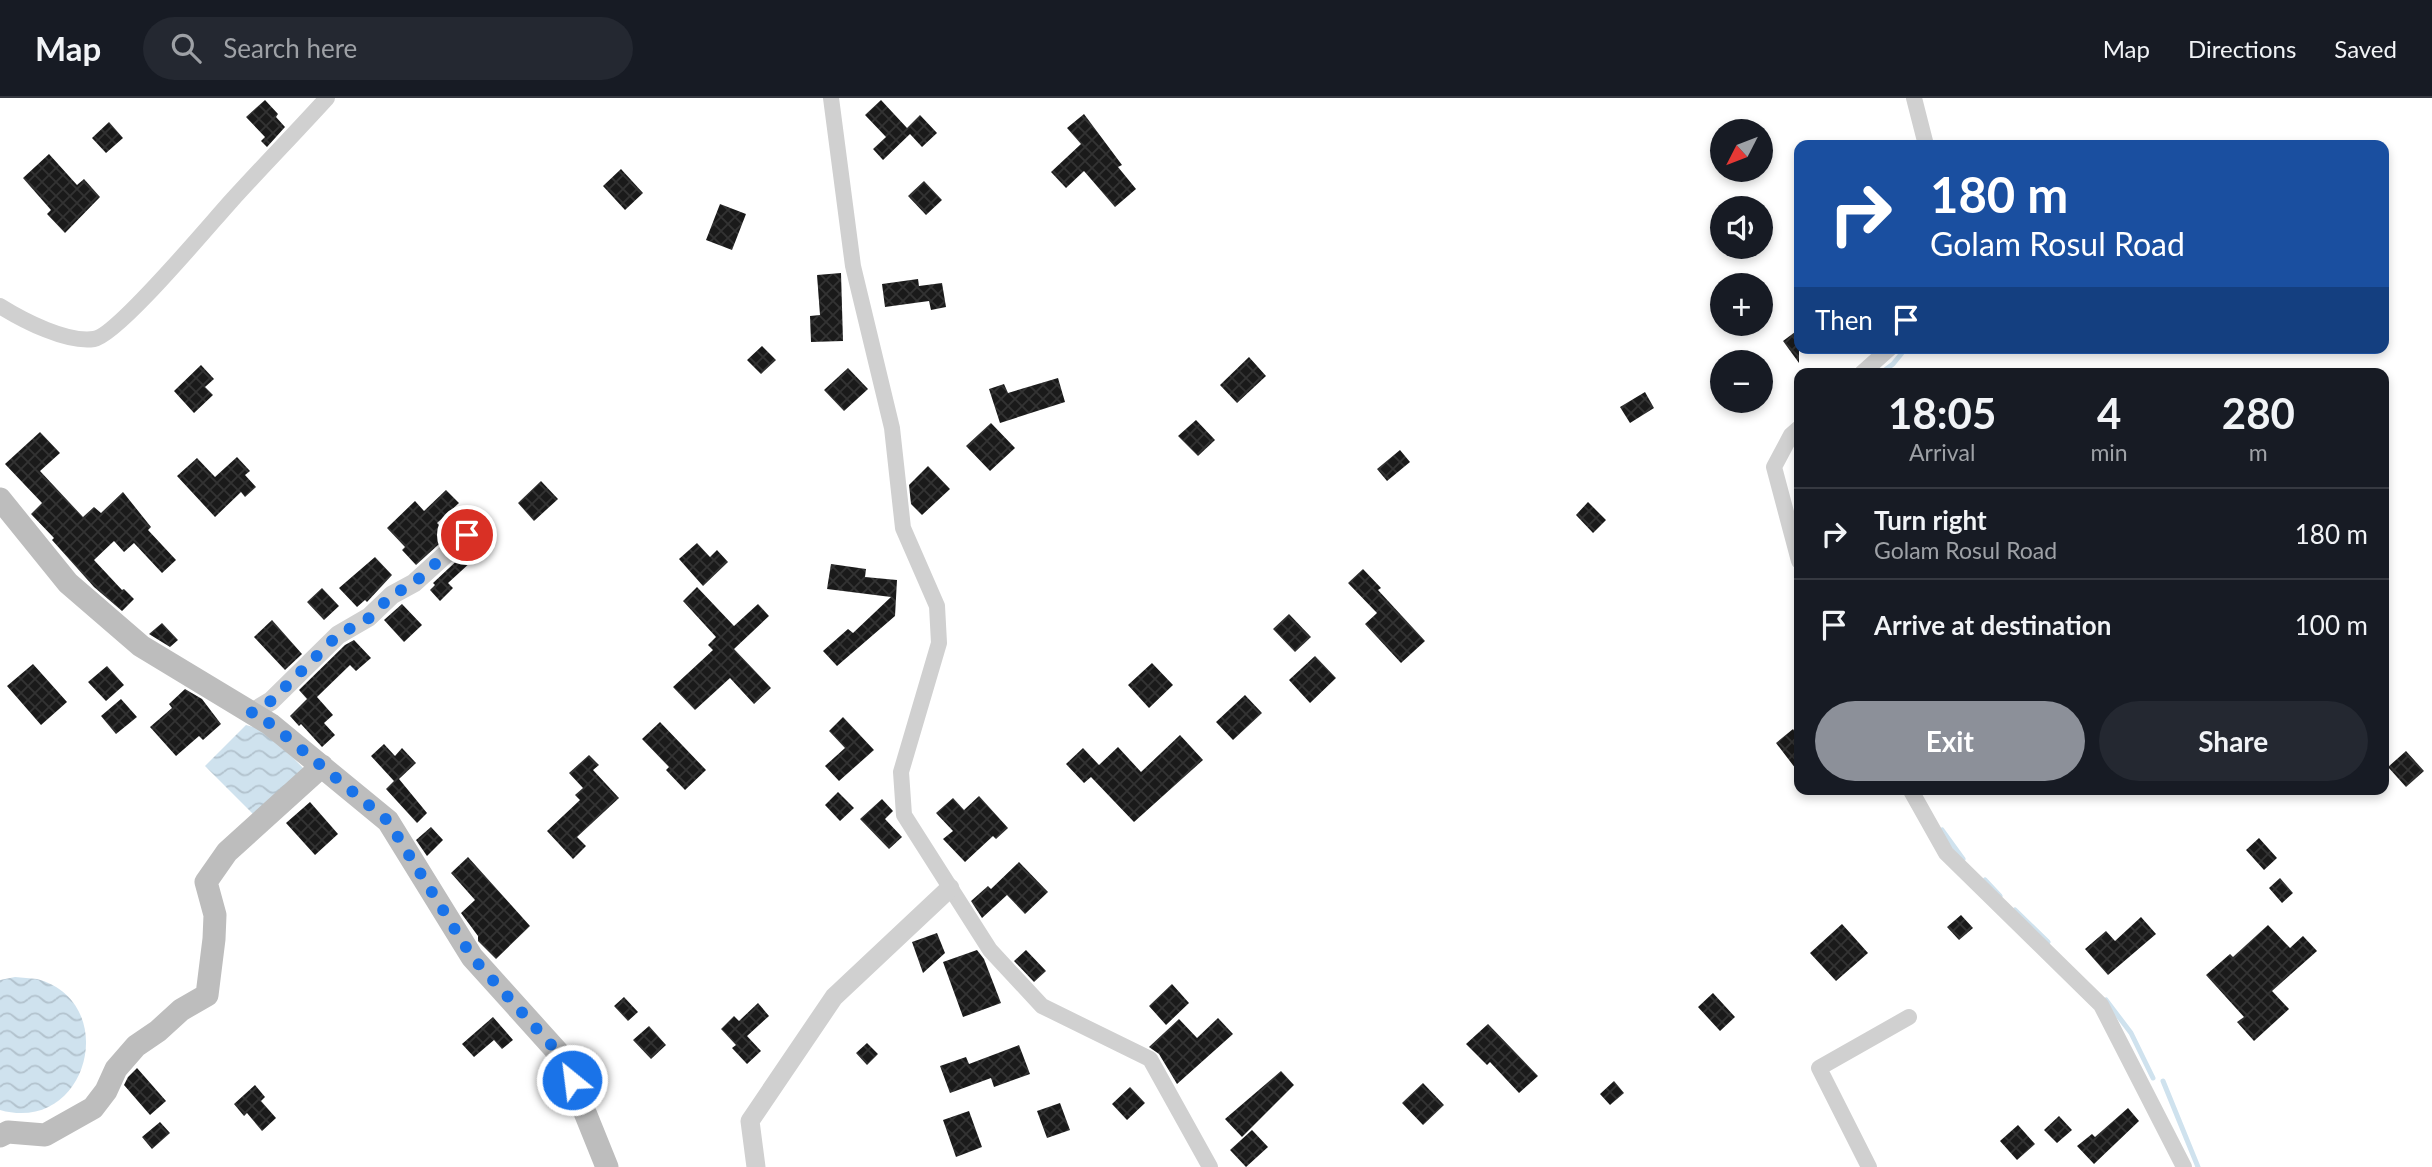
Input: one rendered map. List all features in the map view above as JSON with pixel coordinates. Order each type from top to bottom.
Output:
[{"type":"main road","points":[[0,499],[68,583],[141,646],[271,724],[388,821],[472,957],[563,1058],[607,1167]]},
{"type":"main road","points":[[0,1136],[8,1132],[45,1135],[93,1108],[106,1091],[116,1069],[136,1046],[181,1010],[207,995],[215,915],[206,882],[227,852],[322,766]]},
{"type":"street","points":[[0,306],[70,339],[97,339],[115,326],[173,268],[327,98]]},
{"type":"street","points":[[831,98],[853,266],[892,428],[902,528],[937,606],[939,643],[901,772],[904,815],[990,950],[1042,1006],[1150,1059],[1210,1167]]},
{"type":"street","points":[[1914,98],[1925,140]]},
{"type":"street","points":[[1868,368],[1883,354]]},
{"type":"street","points":[[1794,432],[1774,467],[1794,542]]},
{"type":"street","points":[[251,713],[271,701],[338,635],[369,618],[392,595],[414,583],[467,535]]},
{"type":"street","points":[[1913,795],[1946,853],[2101,1005],[2184,1167]]},
{"type":"street","points":[[756,1167],[750,1121],[834,997],[950,888]]},
{"type":"street","points":[[1868,1167],[1819,1068],[1909,1017]]},
{"type":"water","points":[[246,725],[267,731],[304,769],[256,817],[205,766]]},
{"type":"water","points":[[15,977],[37,979],[63,992],[79,1013],[86,1037],[83,1063],[73,1086],[55,1103],[30,1112],[0,1110],[0,980]]},
{"type":"building","points":[[265,100],[278,114],[276,117],[285,127],[267,147],[261,141],[265,137],[246,117]]},
{"type":"building","points":[[881,100],[907,128],[920,115],[937,133],[922,147],[910,134],[883,160],[873,149],[886,137],[865,115]]},
{"type":"building","points":[[1084,114],[1122,165],[1118,167],[1136,189],[1115,207],[1084,171],[1066,188],[1051,172],[1081,144],[1067,128]]},
{"type":"building","points":[[109,122],[123,138],[106,153],[92,138]]},
{"type":"building","points":[[49,154],[77,185],[84,179],[100,197],[65,233],[47,214],[51,210],[23,178]]},
{"type":"building","points":[[621,169],[643,193],[625,210],[603,186]]},
{"type":"building","points":[[924,181],[942,200],[926,215],[908,196]]},
{"type":"building","points":[[720,204],[746,214],[732,250],[706,240]]},
{"type":"building","points":[[841,273],[843,341],[811,342],[810,316],[820,315],[817,275]]},
{"type":"building","points":[[918,279],[919,286],[942,283],[946,307],[931,310],[929,301],[885,307],[882,284]]},
{"type":"building","points":[[1794,333],[1794,354],[1799,354],[1799,363],[1783,341]]},
{"type":"building","points":[[762,346],[776,360],[761,374],[747,360]]},
{"type":"building","points":[[1249,357],[1266,376],[1237,403],[1220,385]]},
{"type":"building","points":[[201,365],[214,379],[205,387],[213,395],[194,413],[174,391]]},
{"type":"building","points":[[848,368],[868,389],[844,411],[824,390]]},
{"type":"building","points":[[1058,378],[1065,402],[1000,423],[989,389],[1004,384],[1008,393]]},
{"type":"building","points":[[1645,392],[1654,408],[1630,423],[1620,407]]},
{"type":"building","points":[[1196,420],[1215,440],[1198,456],[1178,436]]},
{"type":"building","points":[[991,423],[1015,448],[990,471],[966,446]]},
{"type":"building","points":[[40,432],[60,453],[40,471],[83,517],[94,507],[101,513],[123,492],[151,527],[148,530],[176,560],[162,573],[134,543],[124,552],[114,541],[94,560],[134,599],[122,611],[94,587],[31,514],[42,503],[5,464]]},
{"type":"building","points":[[1400,450],[1410,462],[1387,481],[1377,469]]},
{"type":"building","points":[[237,457],[250,471],[245,475],[256,487],[245,497],[241,492],[215,517],[177,476],[197,458],[215,477]]},
{"type":"building","points":[[928,466],[950,489],[922,515],[911,504],[909,485]]},
{"type":"building","points":[[541,481],[558,499],[534,521],[518,503]]},
{"type":"building","points":[[446,490],[459,503],[437,523],[449,535],[416,565],[402,550],[405,547],[387,528],[415,501],[424,511]]},
{"type":"building","points":[[1588,502],[1606,520],[1593,533],[1576,515]]},
{"type":"building","points":[[697,543],[710,557],[717,550],[728,562],[703,586],[679,559]]},
{"type":"building","points":[[464,554],[471,562],[448,583],[453,588],[440,601],[430,590],[435,585],[433,583]]},
{"type":"building","points":[[375,557],[392,575],[367,602],[365,600],[357,607],[339,588]]},
{"type":"building","points":[[831,564],[866,569],[865,577],[897,580],[895,616],[837,666],[823,651],[848,629],[853,633],[891,597],[827,589]]},
{"type":"building","points":[[1363,569],[1381,588],[1378,590],[1425,641],[1401,663],[1365,624],[1377,613],[1348,583]]},
{"type":"building","points":[[697,587],[734,626],[758,604],[769,616],[734,649],[771,688],[754,704],[730,678],[695,710],[673,687],[713,650],[708,645],[716,637],[683,601]]},
{"type":"building","points":[[322,588],[339,606],[324,620],[307,602]]},
{"type":"building","points":[[402,604],[422,625],[404,642],[384,620]]},
{"type":"building","points":[[1289,614],[1311,637],[1295,652],[1273,629]]},
{"type":"building","points":[[272,620],[302,654],[285,670],[254,637]]},
{"type":"building","points":[[162,623],[178,640],[170,647],[149,634]]},
{"type":"building","points":[[354,640],[371,658],[356,671],[350,665],[317,697],[333,715],[324,723],[335,735],[322,747],[290,716],[307,699],[299,690],[345,645]]},
{"type":"building","points":[[1315,656],[1336,678],[1310,703],[1289,680]]},
{"type":"building","points":[[1152,663],[1173,685],[1149,708],[1128,685]]},
{"type":"building","points":[[33,664],[67,702],[41,725],[7,686]]},
{"type":"building","points":[[107,666],[124,685],[106,701],[88,682]]},
{"type":"building","points":[[185,689],[202,699],[221,724],[203,740],[199,736],[176,756],[150,727],[172,708],[169,704]]},
{"type":"building","points":[[1245,695],[1262,713],[1233,740],[1216,722]]},
{"type":"building","points":[[121,699],[137,717],[116,734],[101,716]]},
{"type":"building","points":[[843,717],[874,750],[839,781],[825,766],[845,748],[829,731]]},
{"type":"building","points":[[660,722],[706,770],[685,790],[666,770],[669,767],[642,739]]},
{"type":"building","points":[[1793,729],[1794,766],[1776,743]]},
{"type":"building","points":[[1180,735],[1203,760],[1134,822],[1091,777],[1084,783],[1066,764],[1083,748],[1099,765],[1118,747],[1141,772]]},
{"type":"building","points":[[384,744],[395,756],[402,748],[416,763],[399,779],[427,813],[417,823],[386,789],[394,781],[371,756]]},
{"type":"building","points":[[2406,751],[2424,771],[2406,787],[2389,766]]},
{"type":"building","points":[[589,755],[599,765],[593,770],[619,798],[577,837],[586,846],[573,859],[547,831],[580,800],[575,795],[583,788],[569,773]]},
{"type":"building","points":[[838,792],[854,808],[840,821],[825,805]]},
{"type":"building","points":[[979,796],[1008,828],[996,839],[993,836],[965,862],[943,839],[953,831],[936,813],[953,798],[964,810]]},
{"type":"building","points":[[882,799],[893,811],[885,819],[902,837],[889,849],[860,819]]},
{"type":"building","points":[[310,802],[338,834],[315,855],[286,823]]},
{"type":"building","points":[[431,827],[443,840],[427,856],[416,840]]},
{"type":"building","points":[[2259,838],[2277,858],[2264,870],[2246,850]]},
{"type":"building","points":[[468,857],[530,926],[496,959],[478,941],[478,936],[461,913],[475,900],[451,873]]},
{"type":"building","points":[[1019,862],[1048,892],[1025,914],[1007,895],[982,918],[971,901],[988,886],[991,889]]},
{"type":"building","points":[[2280,878],[2293,893],[2282,903],[2269,888]]},
{"type":"building","points":[[1961,915],[1973,928],[1959,940],[1947,927]]},
{"type":"building","points":[[2141,917],[2156,934],[2108,975],[2085,949],[2106,931],[2115,941]]},
{"type":"building","points":[[1842,924],[1868,953],[1836,981],[1810,953]]},
{"type":"building","points":[[2268,925],[2290,948],[2303,936],[2317,951],[2272,991],[2289,1009],[2254,1041],[2237,1022],[2244,1017],[2206,975],[2230,954],[2233,957]]},
{"type":"building","points":[[937,933],[945,953],[923,973],[912,942]]},
{"type":"building","points":[[977,950],[984,959],[1001,1003],[963,1017],[943,962]]},
{"type":"building","points":[[1026,950],[1046,971],[1034,982],[1014,961]]},
{"type":"building","points":[[1172,984],[1189,1003],[1166,1025],[1149,1006]]},
{"type":"building","points":[[1713,993],[1735,1017],[1720,1031],[1698,1007]]},
{"type":"building","points":[[624,997],[638,1012],[628,1021],[614,1006]]},
{"type":"building","points":[[758,1003],[769,1016],[747,1036],[761,1051],[747,1064],[732,1048],[736,1045],[721,1029],[734,1016],[739,1021]]},
{"type":"building","points":[[493,1017],[513,1040],[502,1049],[494,1040],[474,1057],[462,1044]]},
{"type":"building","points":[[1218,1018],[1233,1034],[1177,1084],[1159,1054],[1149,1047],[1179,1019],[1197,1038]]},
{"type":"building","points":[[1488,1024],[1538,1076],[1519,1093],[1490,1062],[1487,1065],[1466,1044]]},
{"type":"building","points":[[649,1026],[666,1045],[651,1059],[633,1040]]},
{"type":"building","points":[[867,1043],[878,1054],[867,1065],[856,1053]]},
{"type":"building","points":[[1019,1045],[1030,1074],[994,1087],[991,1078],[950,1093],[940,1066],[966,1057],[969,1064]]},
{"type":"building","points":[[137,1068],[166,1101],[150,1115],[124,1085]]},
{"type":"building","points":[[1281,1071],[1294,1085],[1242,1137],[1225,1119]]},
{"type":"building","points":[[1614,1081],[1624,1093],[1610,1105],[1600,1094]]},
{"type":"building","points":[[1423,1083],[1444,1105],[1423,1125],[1402,1103]]},
{"type":"building","points":[[255,1085],[265,1097],[261,1101],[276,1118],[262,1131],[247,1113],[244,1116],[234,1104]]},
{"type":"building","points":[[1130,1087],[1145,1103],[1127,1120],[1112,1104]]},
{"type":"building","points":[[1060,1103],[1070,1130],[1047,1138],[1037,1111]]},
{"type":"building","points":[[2128,1108],[2139,1121],[2094,1164],[2077,1146],[2092,1134],[2095,1137]]},
{"type":"building","points":[[969,1111],[982,1147],[956,1157],[943,1120]]},
{"type":"building","points":[[2059,1116],[2072,1130],[2057,1143],[2044,1130]]},
{"type":"building","points":[[160,1122],[170,1133],[152,1149],[142,1137]]},
{"type":"building","points":[[2018,1125],[2035,1144],[2017,1160],[2000,1141]]},
{"type":"building","points":[[1252,1130],[1268,1147],[1246,1167],[1230,1150]]},
{"type":"waterway","points":[[1888,368],[1901,354]]},
{"type":"waterway","points":[[1942,830],[1963,859]]},
{"type":"waterway","points":[[1985,880],[2000,896]]},
{"type":"waterway","points":[[2015,910],[2048,942]]},
{"type":"waterway","points":[[2106,1000],[2131,1033],[2153,1078]]},
{"type":"waterway","points":[[2163,1081],[2198,1167]]},
{"type":"route","points":[[467,535],[414,583],[392,595],[369,618],[338,635],[271,701],[251,713],[271,724],[388,821],[472,957],[563,1058],[572,1080]]}]
